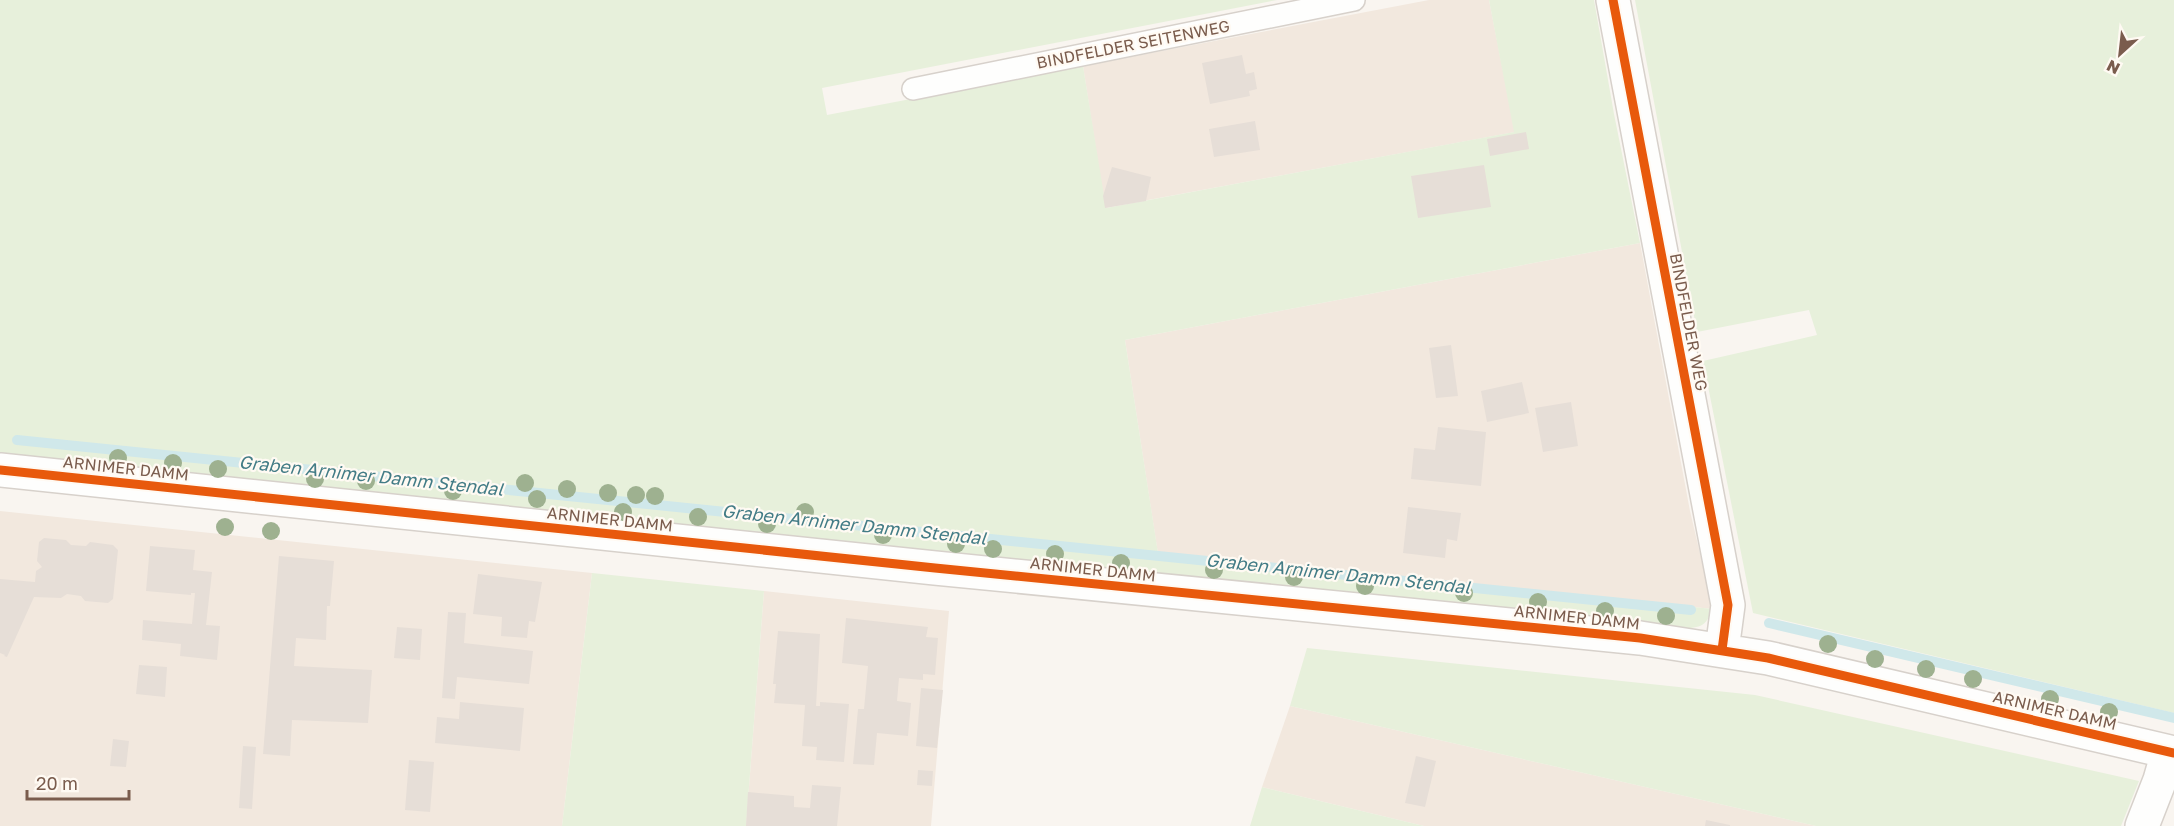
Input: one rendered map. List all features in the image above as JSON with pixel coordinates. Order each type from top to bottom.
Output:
[{"type":"street","name":"BINDFELDER WEG","points":[[1613,0],[1728,605],[1722,650]]},
{"type":"street","name":"ARNIMER DAMM","points":[[0,470],[1640,638],[1768,658],[2171,752]]},
{"type":"street","points":[[2142,826],[2171,752]]},
{"type":"lane","name":"BINDFELDER SEITENWEG","points":[[913,89],[1354,0]]},
{"type":"shaded area","points":[[1429,0],[1489,0],[1515,132],[1105,208],[1083,66]]},
{"type":"shaded area","points":[[1640,243],[1690,511],[1713,609],[1158,554],[1125,340]]},
{"type":"shaded area","points":[[0,511],[592,573],[562,826],[0,826]]},
{"type":"shaded area","points":[[764,591],[949,611],[931,826],[746,826]]},
{"type":"shaded area","points":[[1290,706],[1816,826],[1424,826],[1262,787]]},
{"type":"green space","points":[[0,0],[1277,0],[822,88],[827,115],[1083,66],[1106,208],[1514,132],[1489,0],[1594,0],[1640,243],[1125,340],[1158,553],[1713,609],[1702,625],[1686,628],[1661,627],[1178,575],[5,457],[0,454]]},
{"type":"green space","points":[[1635,0],[2174,0],[2174,713],[1753,613],[1703,361],[1817,335],[1809,310],[1697,332]]},
{"type":"green space","points":[[592,573],[764,591],[746,826],[562,826]]},
{"type":"green space","points":[[1307,648],[1755,695],[2139,781],[2121,826],[1816,826],[1290,706]]},
{"type":"green space","points":[[1262,787],[1424,826],[1250,826]]},
{"type":"building","points":[[1242,55],[1246,74],[1254,72],[1257,89],[1249,91],[1250,96],[1210,104],[1202,63]]},
{"type":"building","points":[[1255,121],[1260,150],[1214,157],[1209,129]]},
{"type":"building","points":[[1526,132],[1529,149],[1490,156],[1487,139]]},
{"type":"building","points":[[1484,165],[1491,207],[1418,218],[1411,176]]},
{"type":"building","points":[[1112,167],[1151,177],[1146,201],[1105,208],[1103,196]]},
{"type":"building","points":[[1451,345],[1458,396],[1436,398],[1429,348]]},
{"type":"building","points":[[1522,382],[1529,413],[1487,422],[1481,391]]},
{"type":"building","points":[[1571,402],[1578,446],[1543,452],[1535,408]]},
{"type":"building","points":[[1438,427],[1486,432],[1481,486],[1411,479],[1414,448],[1435,450]]},
{"type":"building","points":[[1408,507],[1461,513],[1457,541],[1447,539],[1445,558],[1403,553]]},
{"type":"building","points":[[44,538],[66,540],[71,545],[86,546],[90,542],[113,545],[118,550],[113,599],[108,603],[85,601],[81,596],[67,594],[61,598],[34,597],[7,657],[0,653],[0,579],[35,582],[36,571],[42,567],[37,561],[39,542]]},
{"type":"building","points":[[150,546],[195,550],[193,570],[212,572],[206,625],[220,626],[217,660],[180,656],[181,644],[142,640],[143,620],[192,624],[195,593],[191,595],[146,591]]},
{"type":"building","points":[[279,556],[334,561],[330,606],[327,606],[326,640],[296,638],[294,666],[372,670],[368,723],[292,720],[290,756],[263,754]]},
{"type":"building","points":[[478,574],[542,582],[535,622],[529,621],[527,638],[501,636],[502,617],[473,614]]},
{"type":"building","points":[[448,612],[466,613],[464,643],[533,651],[529,684],[457,677],[455,699],[442,698]]},
{"type":"building","points":[[846,618],[928,627],[926,637],[938,638],[935,675],[923,674],[923,680],[899,678],[897,701],[911,703],[908,736],[877,733],[874,765],[853,764],[858,709],[864,709],[868,666],[842,663]]},
{"type":"building","points":[[397,627],[422,629],[420,660],[394,658]]},
{"type":"building","points":[[778,631],[820,634],[816,706],[820,706],[820,702],[849,704],[844,762],[816,760],[817,747],[802,746],[805,705],[774,703],[776,684],[773,684]]},
{"type":"building","points":[[139,665],[167,667],[165,697],[136,694]]},
{"type":"building","points":[[921,688],[943,690],[937,748],[916,746]]},
{"type":"building","points":[[460,702],[524,708],[520,751],[435,743],[437,717],[459,719]]},
{"type":"building","points":[[113,739],[129,741],[126,767],[110,766]]},
{"type":"building","points":[[243,746],[256,747],[252,809],[239,808]]},
{"type":"building","points":[[1416,756],[1436,761],[1425,807],[1405,803]]},
{"type":"building","points":[[409,760],[434,762],[430,812],[405,810]]},
{"type":"building","points":[[918,770],[933,771],[932,786],[917,785]]},
{"type":"building","points":[[812,785],[841,787],[837,826],[746,826],[748,792],[794,796],[794,807],[810,808]]},
{"type":"building","points":[[1706,820],[1730,825],[1730,826],[1705,826]]},
{"type":"waterway","name":"Graben Arnimer Damm Stendal","points":[[17,440],[1691,610]]},
{"type":"waterway","name":"Graben Arnimer Damm Stendal","points":[[1769,623],[2174,718]]},
{"type":"cycle path","points":[[1613,0],[1728,605],[1722,650]]},
{"type":"cycle path","points":[[0,470],[935,568],[1640,638],[1768,658],[2174,753]]}]
